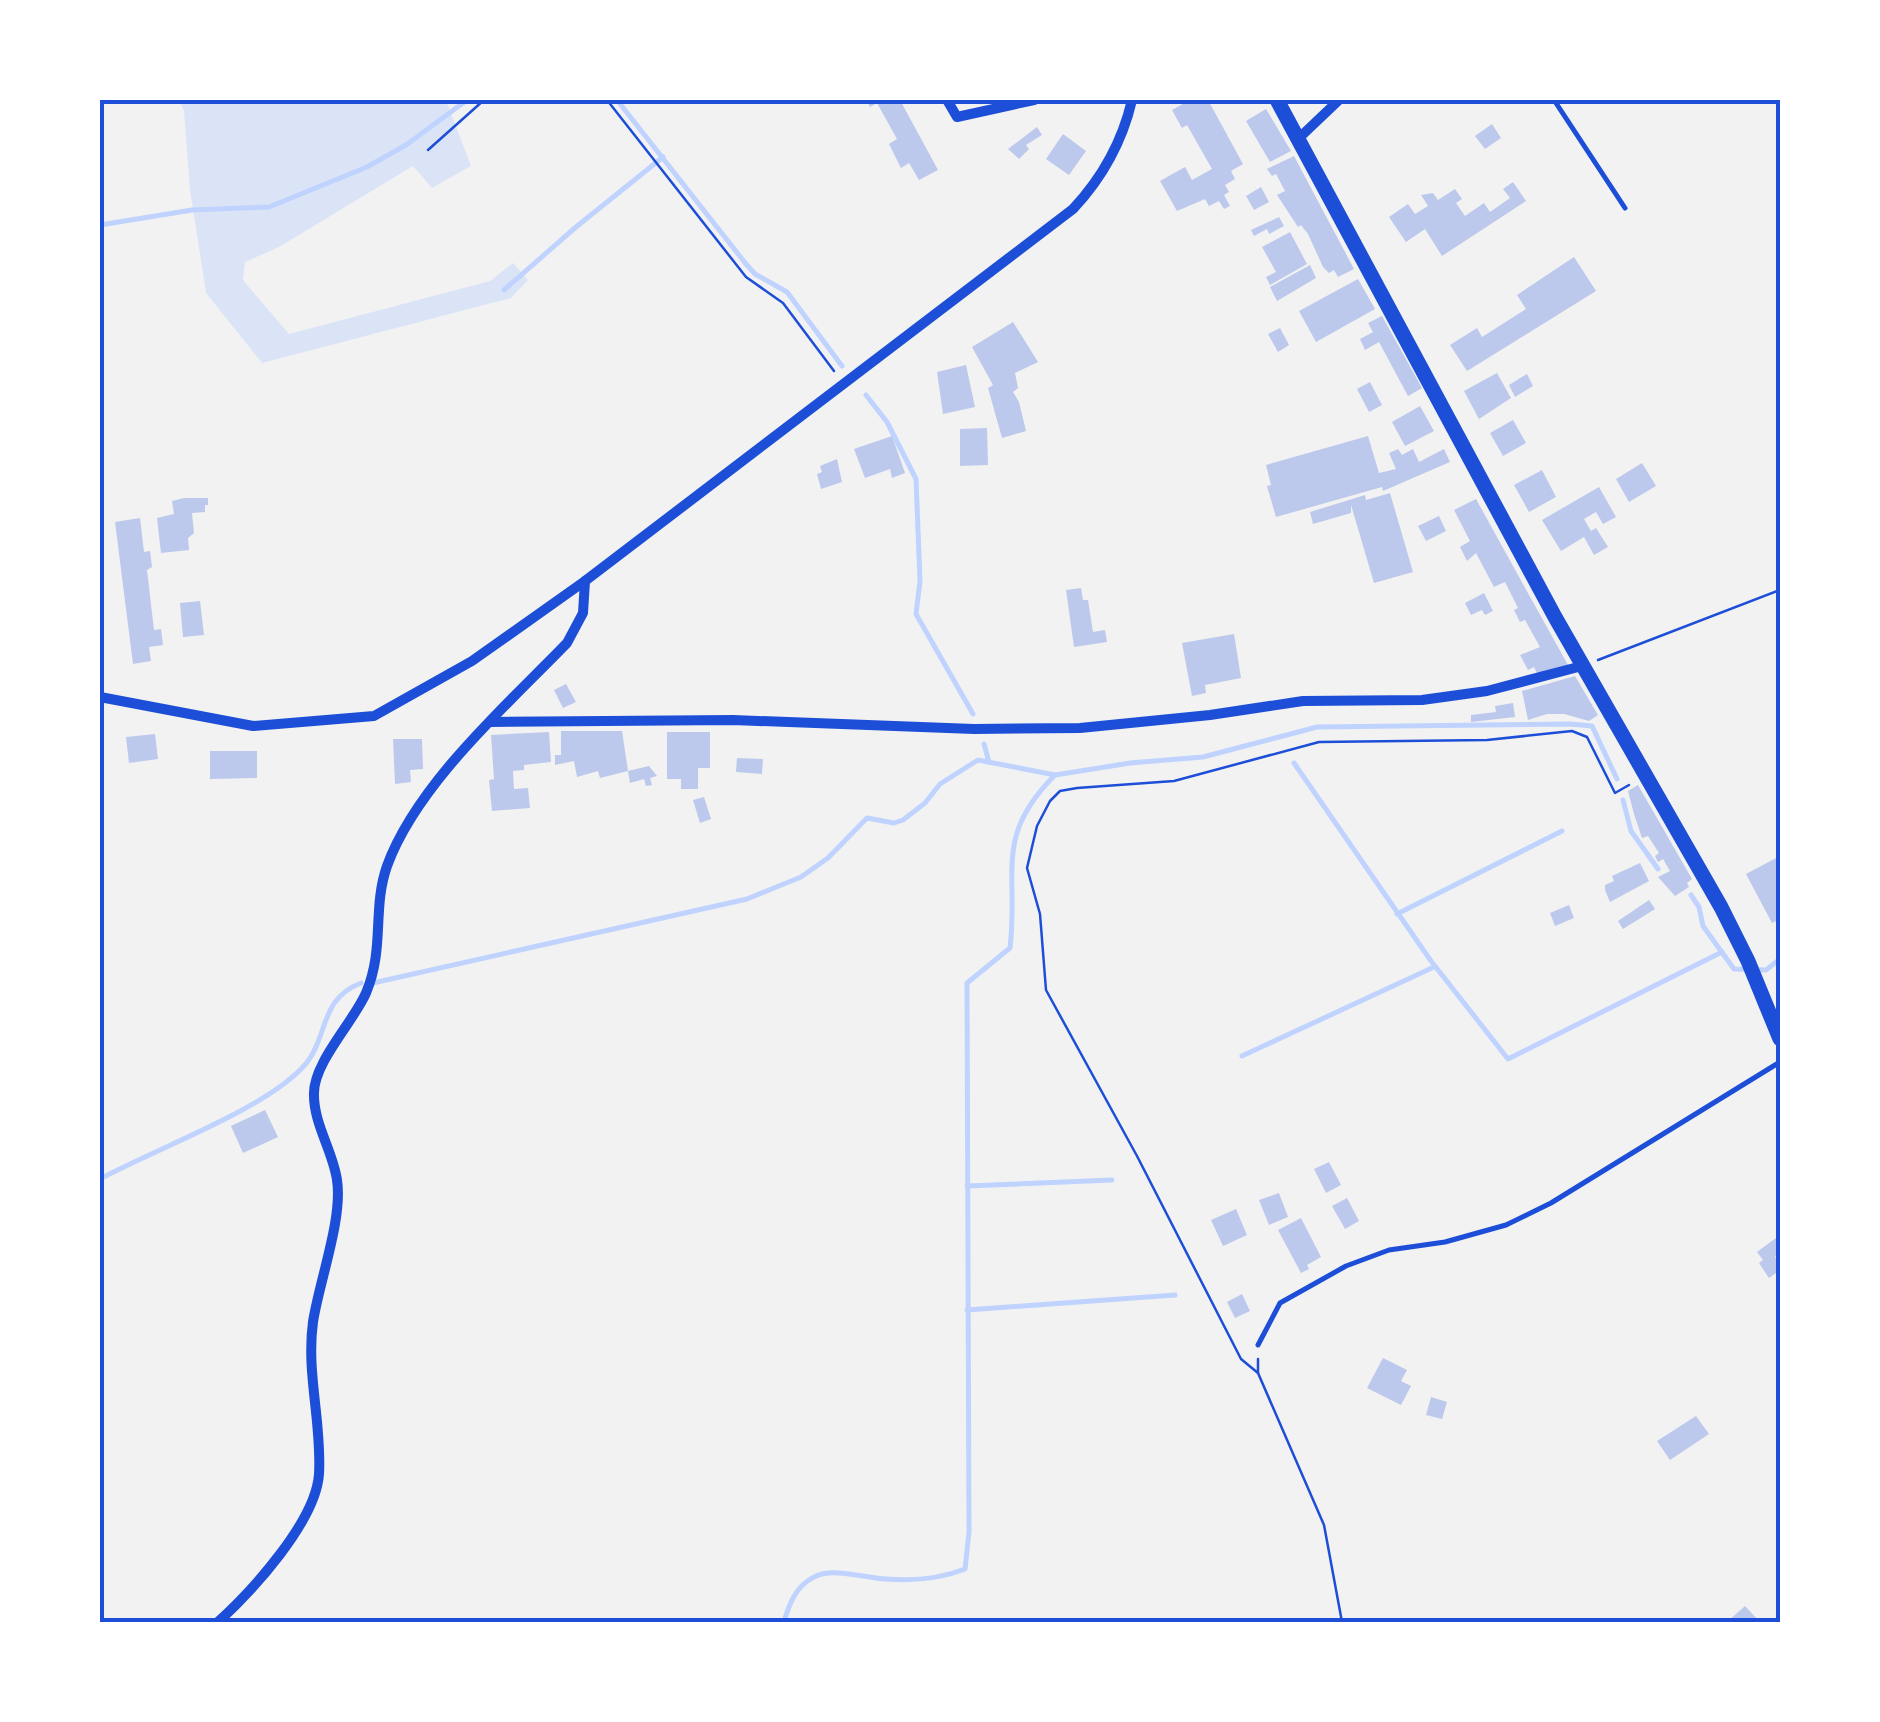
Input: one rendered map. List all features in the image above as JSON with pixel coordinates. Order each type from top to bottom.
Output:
[{"type":"main road","points":[[1277,100],[1582,666],[1748,961],[1780,1039]]},
{"type":"street","points":[[947,100],[957,117],[1034,100]]},
{"type":"street","points":[[100,697],[254,726],[374,716],[472,660],[586,581],[1073,209],[1100,180],[1132,100]]},
{"type":"street","points":[[1298,139],[1339,100]]},
{"type":"street","points":[[218,1622],[275,1559],[314,1502],[319,1475],[312,1342],[338,1182],[313,1090],[329,1052],[366,993],[380,946],[379,901],[386,870],[417,806],[567,643],[583,613],[586,581]]},
{"type":"street","points":[[491,722],[733,720],[974,729],[1080,728],[1303,701],[1422,700],[1487,691],[1582,666]]},
{"type":"lane","points":[[1554,100],[1625,208]]},
{"type":"lane","points":[[1258,1345],[1280,1303],[1346,1266],[1389,1250],[1445,1242],[1506,1225],[1551,1203],[1780,1062]]},
{"type":"path","points":[[428,150],[484,100]]},
{"type":"path","points":[[606,100],[746,277],[783,303],[844,384]]},
{"type":"path","points":[[1582,666],[1780,590]]},
{"type":"path","points":[[1258,1373],[1241,1359],[1138,1156],[1046,990],[1040,914],[1028,868],[1037,826],[1050,800],[1060,791],[1077,788],[1174,781],[1319,742],[1487,740],[1572,730],[1587,736],[1615,793],[1645,775]]},
{"type":"path","points":[[1258,1345],[1258,1373],[1324,1525],[1342,1622]]},
{"type":"shaded area","points":[[179,100],[446,100],[471,166],[432,188],[413,166],[279,247],[245,262],[243,280],[289,334],[490,281],[513,263],[528,280],[511,298],[262,363],[206,293],[190,190],[184,111]]},
{"type":"building","points":[[866,100],[900,100],[938,170],[919,180],[909,163],[901,168],[889,144],[897,139],[877,103],[870,107]]},
{"type":"building","points":[[1190,100],[1208,100],[1243,164],[1231,171],[1235,179],[1225,185],[1229,192],[1224,195],[1230,206],[1224,209],[1219,201],[1209,206],[1205,199],[1177,211],[1160,181],[1185,167],[1192,180],[1212,169],[1187,125],[1182,128],[1172,110]]},
{"type":"building","points":[[1266,109],[1291,151],[1270,162],[1246,121]]},
{"type":"building","points":[[1492,124],[1501,138],[1485,149],[1475,136]]},
{"type":"building","points":[[1037,127],[1042,135],[1026,145],[1029,149],[1019,159],[1008,149]]},
{"type":"building","points":[[1063,134],[1086,151],[1069,175],[1046,159]]},
{"type":"building","points":[[1294,156],[1354,269],[1338,277],[1334,270],[1329,273],[1323,267],[1308,234],[1301,225],[1298,227],[1277,195],[1285,191],[1276,174],[1272,176],[1267,169]]},
{"type":"building","points":[[1513,182],[1526,201],[1442,256],[1425,229],[1406,242],[1389,217],[1408,204],[1415,214],[1428,206],[1421,195],[1433,193],[1438,200],[1455,189],[1462,199],[1456,203],[1465,216],[1484,203],[1490,212],[1510,198],[1503,189]]},
{"type":"building","points":[[1261,187],[1269,202],[1254,210],[1246,196]]},
{"type":"building","points":[[1279,217],[1284,226],[1254,236],[1251,230]]},
{"type":"building","points":[[1290,232],[1307,264],[1270,285],[1266,277],[1276,272],[1262,247]]},
{"type":"building","points":[[1574,257],[1596,291],[1467,371],[1450,345],[1477,328],[1482,337],[1526,309],[1517,295]]},
{"type":"building","points":[[1310,265],[1316,278],[1277,301],[1270,287]]},
{"type":"building","points":[[1358,279],[1375,309],[1316,342],[1299,311]]},
{"type":"building","points":[[1382,316],[1422,388],[1408,396],[1379,342],[1365,350],[1360,339],[1373,332],[1368,323]]},
{"type":"building","points":[[1013,322],[1038,362],[1015,373],[1018,388],[1013,392],[1026,431],[1002,438],[988,388],[993,385],[972,347]]},
{"type":"building","points":[[1280,328],[1289,345],[1278,352],[1268,334]]},
{"type":"building","points":[[966,365],[975,407],[943,414],[937,372]]},
{"type":"building","points":[[1497,373],[1511,398],[1479,419],[1464,391]]},
{"type":"building","points":[[1527,374],[1533,386],[1515,397],[1509,385]]},
{"type":"building","points":[[1370,382],[1382,405],[1369,412],[1357,389]]},
{"type":"building","points":[[1420,406],[1434,431],[1405,446],[1392,422]]},
{"type":"building","points":[[1513,420],[1526,443],[1503,456],[1490,433]]},
{"type":"building","points":[[987,428],[988,465],[960,466],[960,429]]},
{"type":"building","points":[[892,436],[905,473],[892,478],[890,469],[865,478],[854,449]]},
{"type":"building","points":[[1368,436],[1379,473],[1396,469],[1389,453],[1398,449],[1402,455],[1413,449],[1419,462],[1444,449],[1450,462],[1383,491],[1382,487],[1276,517],[1266,465]]},
{"type":"building","points":[[837,459],[842,482],[821,489],[817,474],[822,472],[820,466]]},
{"type":"building","points":[[1642,463],[1656,486],[1629,502],[1616,479]]},
{"type":"building","points":[[1542,470],[1556,497],[1529,512],[1514,485]]},
{"type":"building","points":[[1599,487],[1616,517],[1603,524],[1596,512],[1584,519],[1591,531],[1596,528],[1608,547],[1594,555],[1584,537],[1561,551],[1542,520]]},
{"type":"building","points":[[1390,493],[1413,572],[1374,583],[1351,505],[1351,513],[1313,524],[1310,512],[1365,495],[1366,500]]},
{"type":"building","points":[[208,498],[208,505],[205,512],[192,513],[194,533],[188,538],[189,550],[161,553],[157,518],[174,514],[172,501]]},
{"type":"building","points":[[1476,499],[1568,665],[1539,677],[1534,667],[1528,670],[1520,655],[1540,647],[1525,620],[1520,622],[1514,610],[1518,608],[1505,582],[1494,587],[1476,553],[1467,561],[1460,547],[1470,541],[1454,510]]},
{"type":"building","points":[[1439,516],[1446,531],[1426,541],[1418,526]]},
{"type":"building","points":[[140,518],[144,552],[150,551],[152,567],[147,570],[154,630],[161,629],[163,645],[149,647],[151,661],[133,664],[115,522]]},
{"type":"building","points":[[1081,588],[1083,600],[1088,600],[1093,632],[1105,630],[1107,642],[1074,647],[1066,590]]},
{"type":"building","points":[[1484,593],[1493,611],[1471,615],[1465,603]]},
{"type":"building","points":[[200,601],[204,635],[183,637],[180,603]]},
{"type":"building","points":[[1234,634],[1241,678],[1205,685],[1206,693],[1192,696],[1182,643]]},
{"type":"building","points":[[1575,676],[1598,715],[1589,721],[1564,714],[1528,720],[1522,691]]},
{"type":"building","points":[[566,684],[576,702],[563,708],[554,690]]},
{"type":"building","points":[[1513,703],[1515,717],[1471,722],[1471,715],[1496,712],[1495,706]]},
{"type":"building","points":[[561,731],[622,731],[628,771],[600,778],[598,771],[577,777],[574,761],[555,765],[555,755],[561,755]]},
{"type":"building","points":[[549,732],[551,762],[524,765],[524,770],[513,771],[514,789],[528,788],[530,808],[492,811],[491,735]]},
{"type":"building","points":[[667,732],[710,732],[710,768],[698,768],[698,789],[681,789],[681,779],[667,779]]},
{"type":"building","points":[[155,734],[158,759],[129,763],[126,737]]},
{"type":"building","points":[[393,739],[422,739],[423,769],[410,770],[411,782],[395,784]]},
{"type":"building","points":[[210,751],[257,751],[257,778],[210,779]]},
{"type":"building","points":[[737,758],[763,759],[762,774],[736,772]]},
{"type":"building","points":[[649,766],[657,776],[650,778],[652,785],[646,786],[644,779],[630,783],[628,771]]},
{"type":"building","points":[[1638,785],[1692,879],[1687,883],[1689,887],[1675,896],[1658,877],[1670,871],[1663,859],[1658,862],[1655,856],[1659,853],[1648,836],[1642,838],[1634,814],[1628,791]]},
{"type":"building","points":[[704,797],[711,819],[700,823],[693,800]]},
{"type":"building","points":[[1780,856],[1780,919],[1772,923],[1746,874]]},
{"type":"building","points":[[1640,863],[1649,881],[1610,902],[1605,885],[1614,881],[1612,876]]},
{"type":"building","points":[[1649,900],[1655,909],[1623,929],[1618,921]]},
{"type":"building","points":[[1569,905],[1574,918],[1555,926],[1550,913]]},
{"type":"building","points":[[265,1110],[278,1137],[243,1153],[231,1126]]},
{"type":"building","points":[[1329,1162],[1341,1185],[1326,1193],[1314,1169]]},
{"type":"building","points":[[1279,1193],[1288,1217],[1269,1225],[1259,1200]]},
{"type":"building","points":[[1347,1198],[1359,1221],[1345,1229],[1332,1206]]},
{"type":"building","points":[[1236,1209],[1247,1235],[1223,1246],[1211,1220]]},
{"type":"building","points":[[1301,1218],[1321,1257],[1301,1273],[1278,1230]]},
{"type":"building","points":[[1780,1235],[1780,1253],[1775,1256],[1780,1270],[1769,1278],[1757,1252]]},
{"type":"building","points":[[1242,1294],[1250,1311],[1235,1318],[1227,1302]]},
{"type":"building","points":[[1383,1358],[1407,1370],[1401,1381],[1411,1386],[1401,1405],[1367,1388]]},
{"type":"building","points":[[1431,1397],[1447,1402],[1442,1419],[1426,1415]]},
{"type":"building","points":[[1696,1416],[1709,1434],[1670,1460],[1657,1441]]},
{"type":"building","points":[[1745,1606],[1760,1622],[1727,1622]]},
{"type":"waterway","points":[[100,225],[192,210],[269,207],[367,167],[406,145],[467,100]]},
{"type":"waterway","points":[[617,100],[746,264],[755,274],[787,292],[842,366]]},
{"type":"waterway","points":[[504,290],[663,157]]},
{"type":"waterway","points":[[866,395],[887,422],[916,479],[920,581],[916,614],[973,714]]},
{"type":"waterway","points":[[373,983],[747,899],[801,877],[828,858],[867,818],[894,823],[903,820],[925,803],[940,784],[978,760],[1055,775],[1203,757],[1317,727],[1570,724],[1592,726],[1617,779]]},
{"type":"waterway","points":[[984,744],[989,762]]},
{"type":"waterway","points":[[1294,763],[1431,961],[1508,1059],[1722,952]]},
{"type":"waterway","points":[[784,1622],[798,1590],[822,1574],[916,1579],[965,1569],[969,1532],[967,983],[1010,948],[1016,838],[1035,798],[1054,776]]},
{"type":"waterway","points":[[1623,800],[1631,831],[1658,869]]},
{"type":"waterway","points":[[1397,914],[1562,831]]},
{"type":"waterway","points":[[1691,895],[1699,907],[1703,926],[1734,969],[1766,970],[1780,959]]},
{"type":"waterway","points":[[1242,1056],[1434,967]]},
{"type":"waterway","points":[[100,1179],[235,1114],[284,1084],[311,1057],[337,999],[361,983]]},
{"type":"waterway","points":[[967,1186],[1112,1180]]},
{"type":"waterway","points":[[967,1310],[1175,1295]]}]
